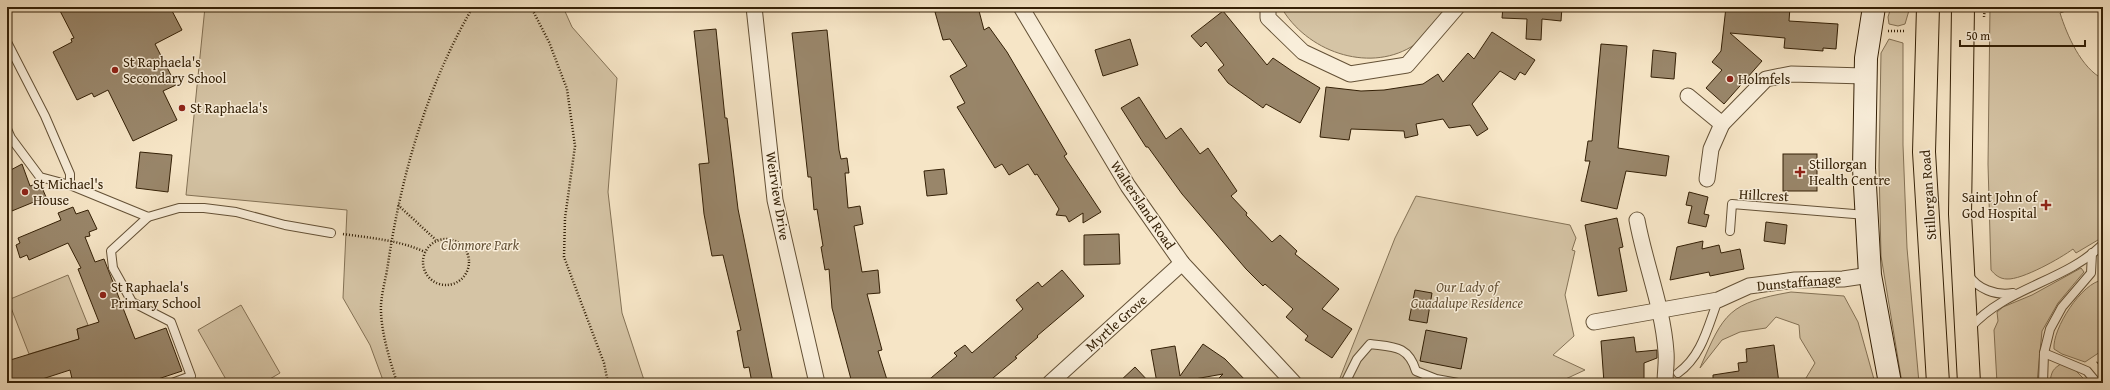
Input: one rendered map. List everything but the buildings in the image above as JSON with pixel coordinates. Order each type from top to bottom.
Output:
[{"type":"highway","name":"Stillorgan Road","points":[[1928,7],[1924,152],[1938,383]]},
{"type":"highway","points":[[1963,7],[1960,214],[1969,383]]},
{"type":"street","name":"Weirview Drive","points":[[754,7],[775,200],[817,383]]},
{"type":"street","name":"Waltersland Road","points":[[1020,7],[1128,186],[1182,263],[1294,383]]},
{"type":"street","points":[[1268,7],[1268,18],[1303,52],[1350,74],[1407,65],[1457,7]]},
{"type":"street","points":[[1874,7],[1865,76],[1864,168],[1870,274],[1890,383]]},
{"type":"street","points":[[1707,180],[1711,149],[1722,124],[1766,79],[1791,74],[1865,76]]},
{"type":"street","points":[[1688,96],[1722,124]]},
{"type":"street","points":[[1637,220],[1643,253],[1659,310],[1666,352],[1665,383]]},
{"type":"street","name":"Myrtle Grove","points":[[1050,383],[1182,263]]},
{"type":"street","name":"Dunstaffanage","points":[[1594,322],[1718,300],[1749,286],[1795,280],[1844,278],[1870,274]]},
{"type":"lane","points":[[7,42],[45,116],[70,174],[70,185]]},
{"type":"lane","points":[[7,129],[40,177],[70,185],[148,217]]},
{"type":"lane","name":"Hillcrest","points":[[1730,231],[1732,204],[1867,215]]},
{"type":"lane","points":[[172,383],[191,376],[171,322],[132,302],[113,268],[111,250],[148,217],[179,208],[204,208],[236,212],[285,225],[331,233]]},
{"type":"lane","points":[[1967,332],[1996,304],[2043,282],[2092,253],[2103,244]]},
{"type":"lane","points":[[2042,383],[2044,353],[2050,329],[2062,307],[2091,273],[2092,253]]},
{"type":"lane","points":[[1963,267],[1970,278],[1981,287],[1993,292],[2006,294],[2020,292]]},
{"type":"lane","points":[[1678,373],[1689,365],[1701,346],[1718,300]]},
{"type":"lane","points":[[1345,383],[1357,359],[1370,344],[1397,347],[1412,358],[1416,371],[1436,380],[1458,383]]},
{"type":"lane","points":[[2044,353],[2087,371],[2097,383]]},
{"type":"path","points":[[397,383],[388,351],[381,311],[391,240],[398,205],[413,148],[440,75],[473,7]]},
{"type":"path","points":[[531,7],[549,42],[567,89],[575,146],[565,218],[564,257],[604,363],[608,383]]},
{"type":"path","points":[[1984,17],[1985,7]]},
{"type":"path","points":[[398,205],[436,240]]},
{"type":"path","points":[[331,233],[391,240],[412,246],[425,252]]},
{"type":"path","points":[[452,239],[465,248],[469,264],[462,278],[456,283],[448,285],[432,281],[423,268],[425,252],[436,240],[452,239]]},
{"type":"green space","name":"Clonmore Park","points":[[205,7],[563,7],[572,27],[617,78],[608,192],[622,313],[645,383],[384,383],[370,345],[343,298],[347,210],[186,195]]},
{"type":"green space","points":[[1281,7],[1449,7],[1427,34],[1417,43],[1394,55],[1376,58],[1357,57],[1339,53],[1322,46],[1306,35],[1292,22]]},
{"type":"green space","points":[[1891,7],[1910,7],[1905,24],[1898,26],[1889,24],[1888,17]]},
{"type":"green space","name":"Saint John of God Hospital","points":[[1990,7],[2068,7],[2069,10],[2060,13],[2071,41],[2088,67],[2103,79],[2103,237],[2076,253],[2073,249],[2051,263],[2022,276],[2007,279],[1994,274],[1991,270],[1988,164]]},
{"type":"green space","points":[[1889,39],[1903,43],[1903,145],[1907,248],[1919,383],[1902,383],[1881,256],[1879,166],[1881,53]]},
{"type":"green space","name":"Our Lady of Guadalupe Residence","points":[[1416,196],[1570,225],[1576,238],[1572,250],[1575,251],[1565,295],[1574,336],[1553,355],[1585,370],[1557,383],[1338,383],[1395,238]]},
{"type":"green space","points":[[2081,268],[2084,272],[2058,303],[2042,331],[2037,383],[1997,383],[1994,330],[1998,321],[1997,312],[2003,307],[2032,295]]},
{"type":"green space","points":[[68,275],[88,325],[77,329],[79,339],[29,354],[8,300]]},
{"type":"green space","points":[[2103,280],[2103,350],[2085,362],[2062,354],[2054,349],[2058,330],[2070,308],[2086,289]]},
{"type":"green space","points":[[1791,292],[1844,296],[1858,322],[1875,383],[1836,383],[1832,379],[1827,383],[1803,383],[1815,363],[1800,338],[1799,325],[1776,317],[1766,328],[1740,332],[1722,340],[1700,368],[1716,334],[1723,322],[1731,313],[1741,306],[1754,301]]},
{"type":"green space","points":[[241,305],[280,373],[263,383],[228,383],[198,330]]},
{"type":"green space","points":[[2063,363],[2072,367],[2088,383],[2050,383],[2053,371]]},
{"type":"place","name":"St Raphaela's Secondary School","points":[[115,70]]},
{"type":"place","name":"Holmfels","points":[[1730,79]]},
{"type":"place","name":"St Raphaela's","points":[[182,108]]},
{"type":"place","name":"Stillorgan Health Centre","points":[[1800,172]]},
{"type":"place","name":"St Michael's House","points":[[25,192]]},
{"type":"place","name":"Saint John of God Hospital","points":[[2046,205]]},
{"type":"place","name":"St Raphaela's Primary School","points":[[103,295]]}]
